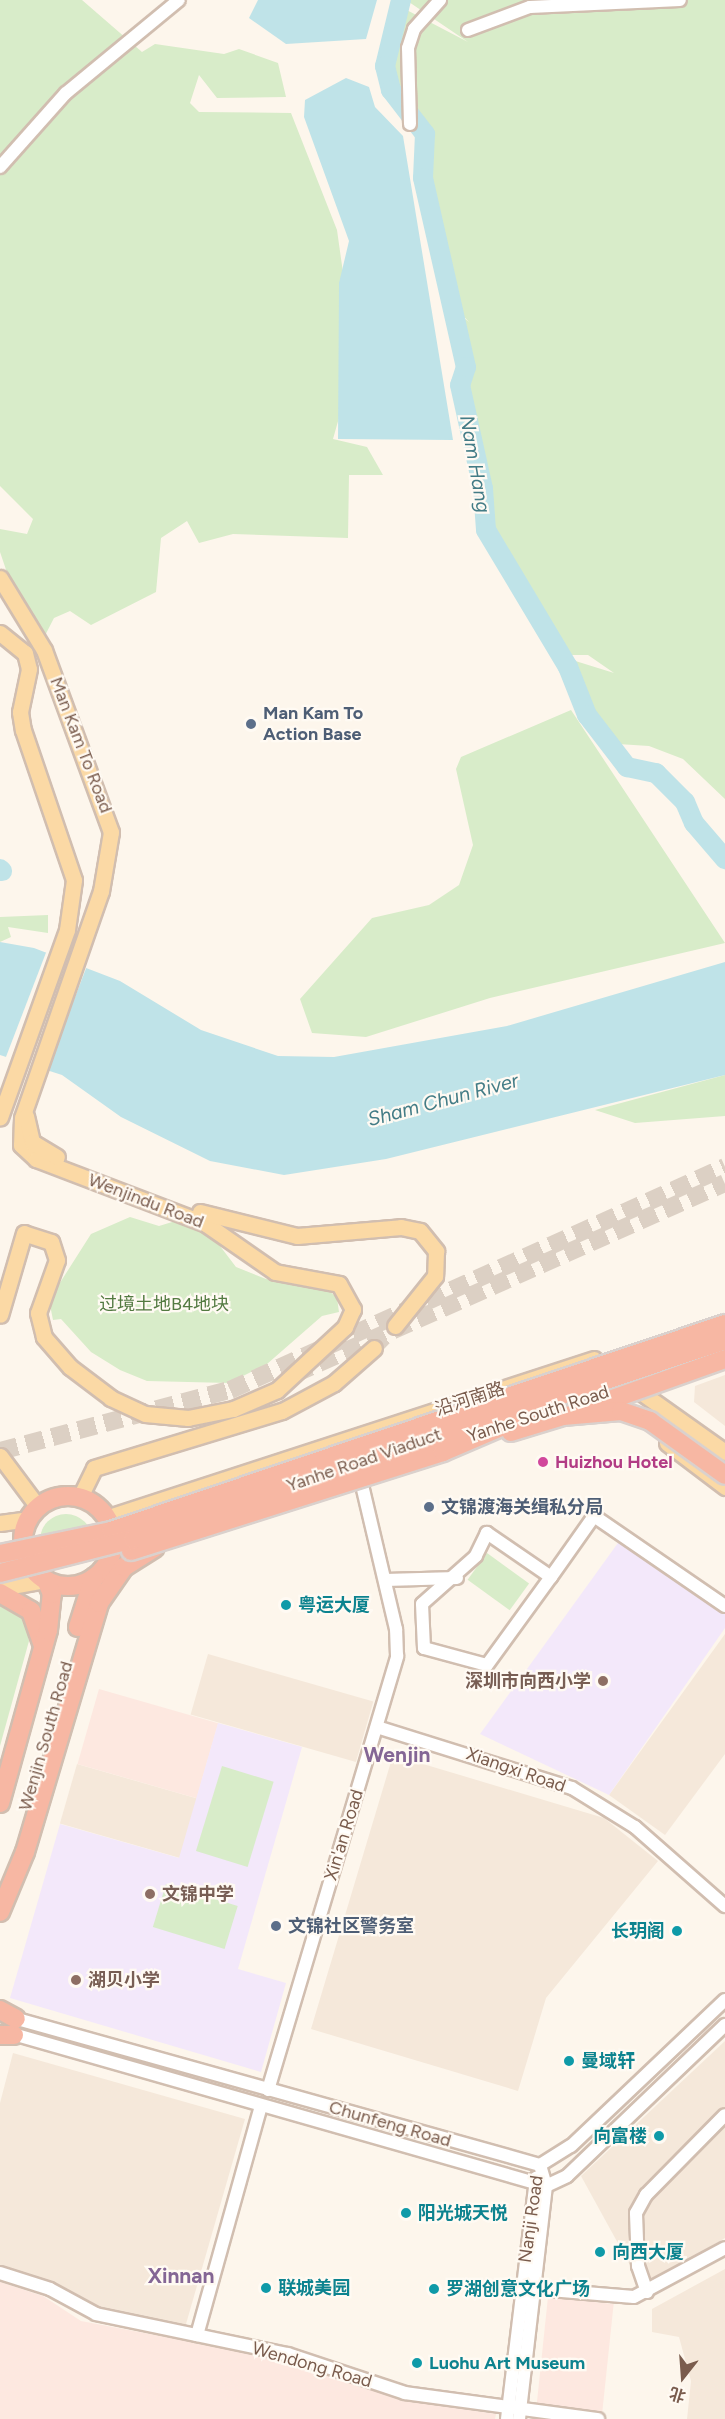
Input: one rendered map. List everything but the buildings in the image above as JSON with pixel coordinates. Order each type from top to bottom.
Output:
[{"type":"highway","name":"Yanhe Road Viaduct","points":[[0,1554],[111,1531],[725,1324]]},
{"type":"highway","name":"Yanhe Road Viaduct","points":[[2,1578],[133,1539],[634,1377],[725,1340]]},
{"type":"highway","points":[[2,1578],[124,1552],[181,1537],[443,1452],[563,1416],[725,1359]]},
{"type":"highway","points":[[443,1452],[634,1377]]},
{"type":"highway","points":[[563,1416],[607,1410],[637,1414],[725,1475]]},
{"type":"highway","points":[[62,1496],[80,1497],[106,1518],[111,1553],[94,1577],[66,1586],[46,1580],[26,1557],[22,1537],[33,1513],[62,1496]]},
{"type":"highway","points":[[0,1912],[38,1809],[105,1590],[136,1558],[181,1537]]},
{"type":"highway","name":"Wenjin South Road","points":[[0,1896],[94,1577]]},
{"type":"highway","name":"Wenjin South Road","points":[[0,1799],[42,1654],[52,1601],[46,1580]]},
{"type":"highway","points":[[0,1593],[31,1611],[42,1654]]},
{"type":"highway","points":[[0,2010],[6,2027]]},
{"type":"main road","name":"Man Kam To Road","points":[[0,578],[44,650],[109,817],[109,865],[30,1092]]},
{"type":"main road","name":"Man Kam To Road","points":[[0,633],[25,653],[29,669],[20,712],[74,880],[67,930],[11,1086]]},
{"type":"main road","points":[[0,1106],[11,1086]]},
{"type":"main road","points":[[0,1117],[11,1086]]},
{"type":"main road","name":"Wenjindu Road","points":[[0,1315],[24,1233],[51,1242],[57,1260],[38,1312],[44,1337],[85,1380],[117,1402],[157,1416],[188,1419],[233,1409],[277,1389],[345,1327],[353,1309],[350,1295],[339,1284],[275,1272],[206,1224],[30,1156],[18,1135],[30,1092]]},
{"type":"main road","name":"Wenjindu Road","points":[[30,1092],[26,1126],[40,1150],[214,1218],[297,1236],[401,1227],[420,1231],[436,1251],[435,1276],[395,1326]]},
{"type":"main road","name":"Yanhe South Road","points":[[590,1360],[725,1316]]},
{"type":"main road","points":[[80,1497],[94,1468],[282,1411],[334,1383],[374,1348]]},
{"type":"main road","name":"Yanhe South Road","points":[[111,1553],[603,1393],[634,1377],[725,1351]]},
{"type":"main road","points":[[590,1360],[634,1377],[725,1452]]},
{"type":"main road","points":[[590,1360],[603,1393],[725,1487]]},
{"type":"main road","name":"沿河南路","points":[[351,1438],[590,1360]]},
{"type":"main road","points":[[106,1518],[351,1438]]},
{"type":"main road","points":[[0,1456],[33,1513],[0,1523]]},
{"type":"main road","points":[[2,1578],[46,1580]]},
{"type":"street","points":[[0,167],[66,93],[180,0]]},
{"type":"street","points":[[410,123],[408,48],[414,29],[440,0]]},
{"type":"street","points":[[468,30],[530,8],[680,0]]},
{"type":"street","name":"Xin'an Road","points":[[268,2090],[397,1656],[385,1580],[351,1438]]},
{"type":"street","points":[[551,1577],[487,1533],[476,1556],[457,1578],[422,1604],[424,1648],[487,1665],[551,1577],[594,1516],[725,1606]]},
{"type":"street","points":[[385,1580],[457,1578]]},
{"type":"street","name":"Xiangxi Road","points":[[377,1727],[572,1788],[635,1827],[725,1906]]},
{"type":"street","points":[[540,2165],[571,2146],[725,2000]]},
{"type":"street","points":[[540,2185],[567,2176],[725,2025]]},
{"type":"street","name":"Chunfeng Road","points":[[6,2027],[268,2090],[540,2165]]},
{"type":"street","name":"Chunfeng Road","points":[[6,2027],[261,2106],[540,2185]]},
{"type":"street","points":[[197,2336],[261,2106]]},
{"type":"street","points":[[647,2292],[638,2266],[636,2213],[646,2195],[725,2115]]},
{"type":"street","name":"Nanji Road","points":[[513,2413],[540,2185],[540,2165]]},
{"type":"street","points":[[528,2288],[621,2297],[647,2292],[725,2248]]},
{"type":"street","name":"Wendong Road","points":[[0,2273],[50,2289],[96,2314],[288,2354],[405,2393],[513,2413],[598,2419]]},
{"type":"shaded area","points":[[725,1375],[725,1426],[694,1402],[695,1386]]},
{"type":"shaded area","name":"深圳市向西小学","points":[[623,1536],[725,1606],[725,1628],[609,1795],[480,1734]]},
{"type":"shaded area","points":[[725,1634],[725,1754],[665,1835],[609,1795]]},
{"type":"shaded area","points":[[208,1654],[373,1701],[356,1762],[191,1715]]},
{"type":"shaded area","points":[[99,1689],[218,1723],[197,1798],[78,1764]]},
{"type":"shaded area","name":"文锦中学","points":[[218,1723],[302,1747],[238,1969],[286,1983],[261,2072],[10,1998],[60,1824],[179,1858]]},
{"type":"shaded area","points":[[393,1755],[604,1818],[658,1861],[546,1998],[518,2091],[311,2029]]},
{"type":"shaded area","points":[[77,1764],[197,1798],[180,1858],[60,1824]]},
{"type":"shaded area","points":[[725,2041],[725,2238],[642,2287],[581,2176]]},
{"type":"shaded area","points":[[13,2053],[245,2119],[184,2331],[104,2314],[36,2277],[0,2267],[0,2103]]},
{"type":"shaded area","points":[[725,2269],[725,2419],[687,2419],[691,2381],[679,2337],[652,2332],[652,2309]]},
{"type":"shaded area","points":[[0,2282],[43,2296],[81,2321],[282,2359],[398,2399],[496,2414],[495,2419],[0,2419]]},
{"type":"shaded area","points":[[548,2297],[614,2304],[602,2413],[537,2406]]},
{"type":"green space","points":[[0,0],[82,0],[142,52],[155,44],[224,54],[239,49],[278,63],[286,97],[217,98],[199,75],[190,103],[199,112],[291,113],[337,230],[346,294],[344,400],[333,439],[367,447],[383,475],[349,475],[348,538],[233,534],[199,543],[187,521],[161,538],[156,592],[91,625],[70,611],[54,618],[35,655],[0,552],[0,529],[27,534],[33,519],[0,486]]},
{"type":"green space","points":[[406,0],[725,0],[725,799],[683,759],[649,746],[618,744],[561,668],[569,659],[614,673],[588,655],[560,655],[486,530],[460,385],[466,367],[454,310],[469,322],[453,305],[431,230],[425,134],[391,90],[388,76],[399,6],[468,42]]},
{"type":"green space","points":[[571,710],[725,943],[490,998],[366,1037],[312,1033],[300,999],[372,918],[429,905],[459,885],[473,845],[456,769],[461,757]]},
{"type":"green space","points":[[48,915],[48,933],[8,927],[11,937],[0,942],[0,917]]},
{"type":"green space","points":[[725,1075],[725,1116],[635,1123],[595,1110]]},
{"type":"green space","name":"过境土地B4地块","points":[[130,1217],[159,1226],[182,1219],[207,1229],[236,1267],[266,1279],[325,1287],[337,1298],[339,1312],[322,1316],[267,1364],[229,1383],[147,1381],[120,1370],[91,1352],[61,1319],[53,1320],[49,1300],[91,1234]]},
{"type":"green space","points":[[66,1514],[76,1516],[84,1522],[90,1530],[92,1540],[90,1550],[84,1558],[76,1564],[66,1566],[56,1564],[48,1558],[42,1550],[40,1540],[42,1530],[48,1522],[56,1516]]},
{"type":"green space","points":[[487,1553],[529,1584],[510,1610],[468,1580]]},
{"type":"green space","points":[[0,1601],[24,1612],[29,1641],[0,1746]]},
{"type":"green space","points":[[222,1766],[274,1782],[248,1867],[196,1851]]},
{"type":"green space","points":[[166,1884],[238,1906],[225,1949],[153,1927]]},
{"type":"water","points":[[258,0],[377,0],[366,39],[286,44],[249,18]]},
{"type":"water","points":[[346,78],[369,87],[375,107],[403,136],[453,440],[338,439],[339,283],[349,241],[304,117],[305,100]]},
{"type":"water","name":"Sham Chun River","points":[[0,942],[34,948],[120,981],[201,1030],[278,1056],[334,1057],[507,1026],[725,962],[725,1075],[386,1159],[284,1175],[210,1161],[121,1117],[62,1075],[0,1055]]},
{"type":"pier","points":[[47,950],[87,965],[45,1075],[5,1059]]},
{"type":"waterway","name":"Nam Hang","points":[[401,0],[385,66],[391,90],[425,134],[423,178],[466,367],[460,385],[483,489],[486,530],[568,667],[587,715],[627,767],[656,773],[685,802],[694,823],[725,859]]},
{"type":"tunnel","points":[[0,1451],[230,1390],[725,1167]]},
{"type":"tunnel","points":[[294,1374],[725,1183]]},
{"type":"tunnel","points":[[374,1348],[395,1326]]},
{"type":"place","name":"Man Kam To Action Base","points":[[251,724]]},
{"type":"place","name":"Huizhou Hotel","points":[[543,1462]]},
{"type":"place","name":"文锦渡海关缉私分局","points":[[429,1507]]},
{"type":"place","name":"粤运大厦","points":[[286,1605]]},
{"type":"place","name":"深圳市向西小学","points":[[603,1681]]},
{"type":"place","name":"文锦中学","points":[[150,1894]]},
{"type":"place","name":"文锦社区警务室","points":[[276,1926]]},
{"type":"place","name":"长玥阁","points":[[677,1931]]},
{"type":"place","name":"湖贝小学","points":[[76,1980]]},
{"type":"place","name":"曼域轩","points":[[569,2061]]},
{"type":"place","name":"向富楼","points":[[659,2136]]},
{"type":"place","name":"阳光城天悦","points":[[406,2213]]},
{"type":"place","name":"向西大厦","points":[[600,2252]]},
{"type":"place","name":"联城美园","points":[[266,2288]]},
{"type":"place","name":"罗湖创意文化广场","points":[[434,2289]]},
{"type":"place","name":"Luohu Art Museum","points":[[417,2363]]},
{"type":"district","name":"Wenjin","points":[[397,1755]]},
{"type":"district","name":"Xinnan","points":[[181,2276]]}]
